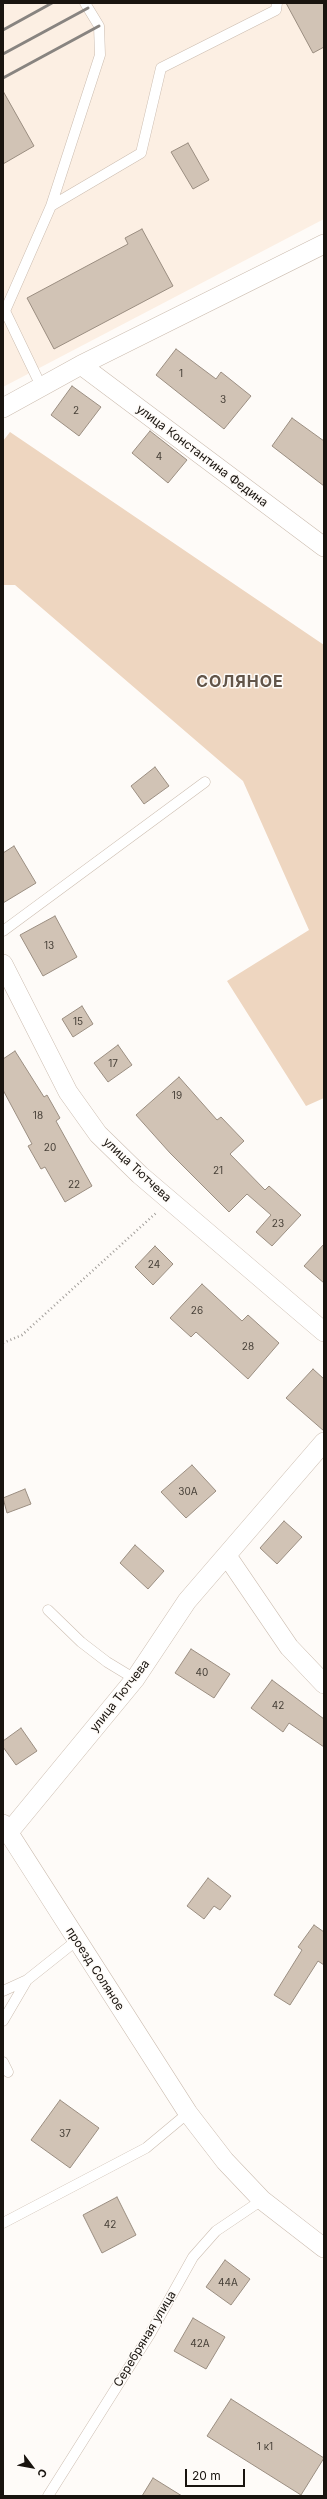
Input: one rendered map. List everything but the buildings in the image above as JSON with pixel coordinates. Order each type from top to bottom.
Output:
[{"type":"street","points":[[3,408],[80,365],[324,244]]},
{"type":"street","name":"улица Константина Федина","points":[[80,365],[324,547]]},
{"type":"street","name":"улица Тютчева","points":[[3,964],[72,1098],[98,1134],[170,1200],[324,1332]]},
{"type":"street","name":"улица Тютчева","points":[[6,1828],[135,1679],[186,1601],[324,1442]]},
{"type":"street","points":[[226,1556],[289,1647],[324,1684]]},
{"type":"street","name":"проезд Соляное","points":[[6,1828],[76,1941],[188,2113],[225,2162],[262,2200],[324,2248]]},
{"type":"lane","points":[[41,386],[4,312],[51,206],[100,55],[98,26],[85,3]]},
{"type":"lane","points":[[51,206],[141,153],[161,68],[276,10],[277,3]]},
{"type":"lane","points":[[3,931],[205,782]]},
{"type":"lane","points":[[48,1610],[81,1642],[107,1662],[135,1679]]},
{"type":"lane","points":[[3,1991],[26,1980],[76,1941]]},
{"type":"lane","points":[[3,2021],[26,1980]]},
{"type":"lane","points":[[3,2062],[8,2072]]},
{"type":"lane","points":[[3,2223],[146,2148],[188,2113]]},
{"type":"lane","name":"Серебряная улица","points":[[48,2496],[150,2334],[193,2257],[216,2231],[262,2200]]},
{"type":"path","points":[[3,1343],[22,1335],[170,1200]]},
{"type":"shaded area","points":[[3,3],[324,3],[324,219],[3,387]]},
{"type":"shaded area","points":[[10,432],[324,645],[324,1098],[306,1106],[227,981],[309,930],[243,781],[15,585],[3,585],[3,441]]},
{"type":"railway","points":[[3,30],[52,3]]},
{"type":"railway","points":[[3,54],[88,8]]},
{"type":"railway","points":[[3,78],[99,26]]},
{"type":"district","name":"СОЛЯНОЕ","points":[[240,682]]}]
